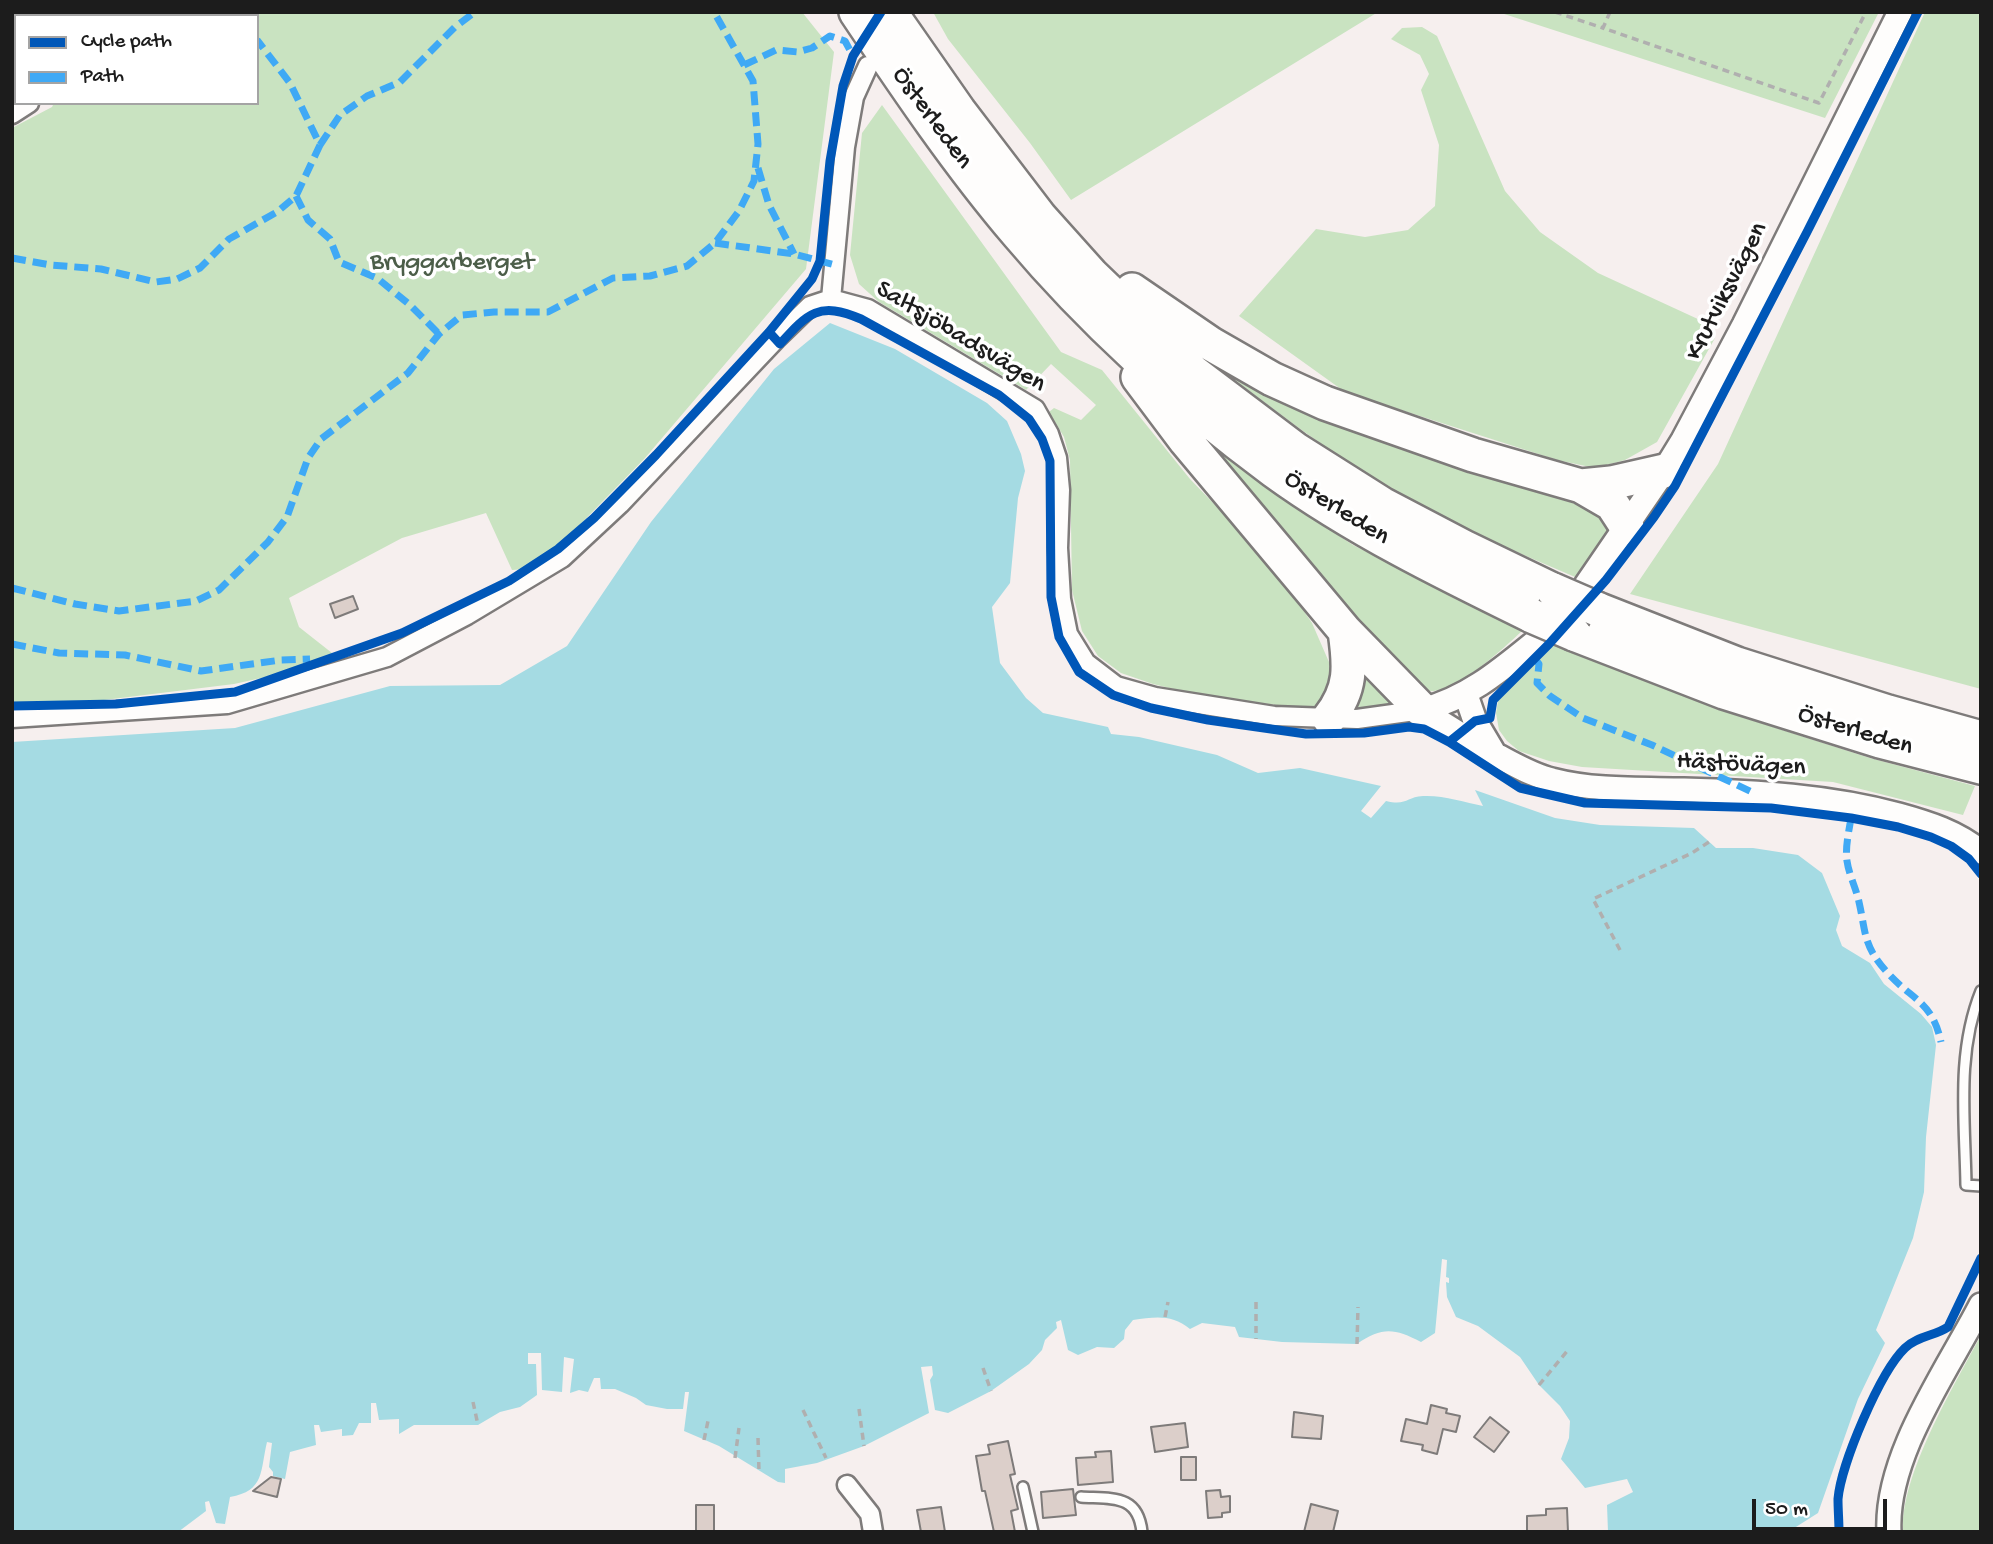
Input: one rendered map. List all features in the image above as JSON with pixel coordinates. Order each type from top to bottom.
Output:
[{"type":"highway","name":"Österleden","points":[[856,12],[978,184],[1018,234],[1101,323],[1177,394],[1276,472],[1364,529],[1536,627],[1574,635],[1724,692],[1880,741],[1981,767]]},
{"type":"highway","name":"Österleden","points":[[890,12],[959,111],[1040,217],[1092,275],[1193,372],[1295,449],[1382,504],[1553,590],[1591,597],[1737,664],[1888,712],[1981,738]]},
{"type":"highway","points":[[1040,217],[1154,306],[1211,344],[1272,379],[1325,403],[1473,455],[1581,485],[1612,504],[1627,527]]},
{"type":"highway","points":[[1101,323],[1186,442],[1345,631],[1422,710]]},
{"type":"highway","points":[[1581,485],[1611,483],[1664,471]]},
{"type":"highway","points":[[1329,718],[1340,704],[1349,675],[1345,631]]},
{"type":"street","name":"Krutviksvägen","points":[[1591,597],[1627,527],[1664,471],[1744,325],[1900,12]]},
{"type":"street","points":[[831,299],[845,147],[854,97],[868,66]]},
{"type":"street","name":"Saltsjöbadsvägen","points":[[12,718],[227,704],[396,652],[467,615],[562,558],[620,504],[810,306],[831,299],[868,309],[1035,409],[1049,434],[1057,458],[1061,599],[1068,634],[1086,663],[1116,686],[1155,697],[1273,716],[1357,719],[1422,710]]},
{"type":"street","points":[[1422,710],[1466,695],[1506,666],[1536,627]]},
{"type":"street","name":"Hästövägen","points":[[1466,695],[1475,721],[1494,753]]},
{"type":"street","name":"Hästövägen","points":[[1422,710],[1478,747],[1494,753],[1517,768],[1552,780],[1588,786],[1796,795],[1884,811],[1926,823],[1969,841],[1981,852]]},
{"type":"street","points":[[1889,1532],[1890,1502],[1898,1468],[1912,1433],[1981,1305]]},
{"type":"street","points":[[847,1485],[870,1514],[873,1532]]},
{"type":"lane","points":[[1981,991],[1968,1033],[1964,1067],[1966,1185],[1981,1186]]},
{"type":"lane","points":[[1023,1487],[1033,1532]]},
{"type":"lane","points":[[1081,1497],[1109,1498],[1127,1503],[1136,1509],[1141,1519],[1142,1532]]},
{"type":"path","points":[[1555,12],[1819,103],[1866,12]]},
{"type":"path","points":[[1603,28],[1610,12]]},
{"type":"path","points":[[1620,950],[1592,899],[1692,853],[1709,842]]},
{"type":"path","points":[[1165,1317],[1168,1302]]},
{"type":"path","points":[[1255,1302],[1256,1339]]},
{"type":"path","points":[[1357,1343],[1358,1307]]},
{"type":"path","points":[[1539,1385],[1568,1350]]},
{"type":"path","points":[[983,1368],[990,1391]]},
{"type":"path","points":[[473,1402],[478,1426]]},
{"type":"path","points":[[859,1409],[864,1446]]},
{"type":"path","points":[[803,1410],[826,1458]]},
{"type":"path","points":[[704,1440],[708,1421]]},
{"type":"path","points":[[734,1458],[739,1428]]},
{"type":"path","points":[[758,1438],[759,1471]]},
{"type":"green space","name":"Bryggarberget","points":[[802,12],[834,52],[806,269],[645,458],[561,544],[524,569],[512,570],[486,513],[402,538],[289,598],[299,627],[332,653],[316,666],[234,684],[88,702],[12,702],[12,128],[53,105],[259,105],[259,14],[147,14]]},
{"type":"green space","points":[[933,12],[1378,12],[1071,200],[948,39]]},
{"type":"green space","points":[[1498,12],[1879,12],[1825,118]]},
{"type":"green space","points":[[1925,12],[1981,12],[1981,689],[1630,594],[1718,464]]},
{"type":"green space","points":[[1422,27],[1437,36],[1505,191],[1540,232],[1598,273],[1700,320],[1715,338],[1657,442],[1625,460],[1595,468],[1557,460],[1345,392],[1239,316],[1316,229],[1365,237],[1408,230],[1435,206],[1439,145],[1421,90],[1429,74],[1420,55],[1391,39],[1402,28]]},
{"type":"green space","points":[[882,105],[1061,352],[1102,370],[1190,479],[1273,565],[1312,623],[1332,669],[1332,694],[1324,705],[1310,709],[1202,696],[1121,673],[1098,656],[1082,631],[1072,590],[1070,460],[1064,437],[1049,412],[1054,408],[1081,420],[1096,405],[1051,364],[1026,390],[879,302],[859,284],[850,255],[862,133]]},
{"type":"green space","points":[[1217,366],[1320,417],[1395,445],[1584,500],[1601,510],[1610,529],[1575,577],[1459,526],[1414,503],[1324,446]]},
{"type":"green space","points":[[1198,435],[1267,488],[1353,545],[1523,630],[1482,666],[1457,682],[1434,691],[1418,688],[1345,611]]},
{"type":"green space","points":[[1555,644],[1720,710],[1870,758],[1975,786],[1963,815],[1833,782],[1582,767],[1549,761],[1519,751],[1499,730],[1496,713],[1499,695]]},
{"type":"green space","points":[[1358,658],[1397,703],[1393,706],[1347,708]]},
{"type":"green space","points":[[1981,1335],[1981,1532],[1903,1532],[1904,1509],[1919,1458]]},
{"type":"water","points":[[830,323],[895,349],[987,403],[1007,421],[1025,471],[1018,498],[1010,583],[992,607],[1000,663],[1026,698],[1043,713],[1108,727],[1111,734],[1139,737],[1217,755],[1258,773],[1300,768],[1381,786],[1361,811],[1371,818],[1386,801],[1402,802],[1423,796],[1483,806],[1475,790],[1555,818],[1600,825],[1694,828],[1716,848],[1753,848],[1798,855],[1822,873],[1840,916],[1836,930],[1842,946],[1870,963],[1884,984],[1921,1014],[1932,1027],[1936,1045],[1926,1137],[1924,1192],[1913,1238],[1876,1330],[1885,1343],[1858,1399],[1818,1513],[1788,1532],[1608,1532],[1607,1505],[1633,1492],[1627,1479],[1585,1488],[1561,1459],[1569,1438],[1570,1421],[1560,1406],[1539,1385],[1520,1357],[1478,1326],[1456,1317],[1447,1297],[1447,1260],[1442,1259],[1435,1333],[1421,1342],[1389,1331],[1374,1334],[1357,1344],[1282,1342],[1239,1337],[1235,1327],[1202,1323],[1190,1329],[1177,1321],[1156,1318],[1133,1320],[1125,1330],[1124,1339],[1114,1348],[1097,1347],[1078,1355],[1068,1350],[1061,1320],[1056,1322],[1057,1328],[1045,1340],[1042,1350],[1029,1364],[991,1391],[948,1413],[935,1410],[930,1380],[933,1375],[932,1366],[921,1367],[929,1413],[864,1446],[817,1463],[785,1469],[785,1483],[778,1482],[719,1446],[684,1431],[689,1392],[685,1392],[683,1409],[646,1405],[615,1389],[601,1389],[600,1378],[594,1378],[588,1392],[579,1390],[570,1393],[574,1359],[564,1357],[562,1392],[542,1390],[541,1353],[528,1353],[528,1364],[536,1364],[537,1395],[520,1407],[500,1412],[478,1425],[414,1425],[399,1434],[399,1419],[379,1420],[376,1403],[371,1403],[371,1423],[359,1423],[353,1435],[342,1436],[342,1429],[321,1432],[319,1425],[314,1425],[316,1445],[290,1452],[285,1479],[273,1476],[269,1467],[272,1443],[267,1442],[259,1478],[250,1490],[230,1497],[225,1524],[216,1523],[209,1501],[205,1502],[206,1511],[178,1532],[12,1532],[12,742],[235,728],[390,686],[500,685],[567,646],[651,522],[774,369]]},
{"type":"building","points":[[353,596],[358,609],[335,618],[330,604]]},
{"type":"building","points":[[1431,1405],[1447,1409],[1446,1413],[1460,1416],[1456,1432],[1443,1429],[1437,1454],[1422,1450],[1423,1445],[1401,1441],[1406,1419],[1427,1424]]},
{"type":"building","points":[[1294,1412],[1323,1416],[1321,1439],[1292,1437]]},
{"type":"building","points":[[1490,1417],[1509,1432],[1494,1452],[1474,1437]]},
{"type":"building","points":[[1185,1423],[1188,1447],[1155,1452],[1151,1427]]},
{"type":"building","points":[[1008,1441],[1015,1474],[1010,1475],[1018,1509],[1011,1511],[1015,1532],[994,1532],[985,1491],[982,1491],[976,1456],[990,1454],[988,1445]]},
{"type":"building","points":[[1111,1451],[1113,1482],[1078,1485],[1076,1458],[1096,1457],[1095,1452]]},
{"type":"building","points":[[1181,1457],[1196,1457],[1196,1480],[1181,1480]]},
{"type":"building","points":[[271,1477],[281,1479],[277,1497],[253,1491]]},
{"type":"building","points":[[1073,1489],[1076,1515],[1043,1518],[1041,1492]]},
{"type":"building","points":[[1220,1490],[1221,1497],[1230,1496],[1230,1512],[1222,1513],[1222,1517],[1208,1518],[1206,1491]]},
{"type":"building","points":[[1311,1504],[1338,1511],[1333,1532],[1304,1532]]},
{"type":"building","points":[[696,1505],[714,1505],[714,1532],[696,1532]]},
{"type":"building","points":[[941,1507],[945,1532],[921,1532],[917,1510]]},
{"type":"building","points":[[1567,1508],[1568,1532],[1527,1532],[1527,1516],[1546,1515],[1546,1509]]},
{"type":"marked path","points":[[320,145],[340,115],[367,96],[400,82],[455,27],[475,12]]},
{"type":"marked path","points":[[12,588],[75,604],[119,611],[196,601],[219,590],[268,542],[287,517],[308,458],[321,439],[408,373],[439,334],[462,315],[548,312],[613,278],[650,276],[687,266],[715,243],[739,211],[754,181],[758,144],[753,81],[714,12]]},
{"type":"marked path","points":[[744,65],[776,50],[798,52],[812,48],[830,36],[845,41],[853,56]]},
{"type":"marked path","points":[[12,258],[51,265],[101,269],[156,282],[177,279],[200,268],[229,239],[277,212],[296,196],[320,145],[290,83],[259,43]]},
{"type":"marked path","points":[[758,168],[769,205],[794,254]]},
{"type":"marked path","points":[[296,196],[308,220],[330,239],[339,262],[377,278],[439,334]]},
{"type":"marked path","points":[[715,243],[794,254],[835,265]]},
{"type":"marked path","points":[[12,644],[59,653],[125,655],[201,671],[281,660],[310,659]]},
{"type":"marked path","points":[[1535,659],[1539,664],[1537,683],[1550,696],[1583,718],[1652,745],[1754,793]]},
{"type":"marked path","points":[[1851,818],[1847,861],[1869,946],[1895,981],[1926,1009],[1932,1017],[1941,1042]]},
{"type":"cycle path","points":[[12,706],[116,704],[235,692],[402,633],[509,581],[558,549],[594,518],[656,455],[769,332],[812,279],[820,261],[830,161],[843,86],[853,56],[881,12]]},
{"type":"cycle path","points":[[1449,742],[1475,721],[1490,718],[1493,700],[1549,644],[1606,580],[1675,486],[1918,12]]},
{"type":"cycle path","points":[[769,332],[780,344],[799,324],[815,313],[835,311],[847,314],[861,319],[999,395],[1029,419],[1042,439],[1050,461],[1051,597],[1059,637],[1079,672],[1113,695],[1151,708],[1208,720],[1306,734],[1364,733],[1409,727],[1424,729],[1520,788],[1585,803],[1771,808],[1851,818],[1898,827],[1931,837],[1951,846],[1969,859],[1981,874]]},
{"type":"cycle path","points":[[1839,1532],[1838,1499],[1846,1464],[1863,1419],[1884,1377],[1905,1348],[1948,1327],[1981,1258]]}]
